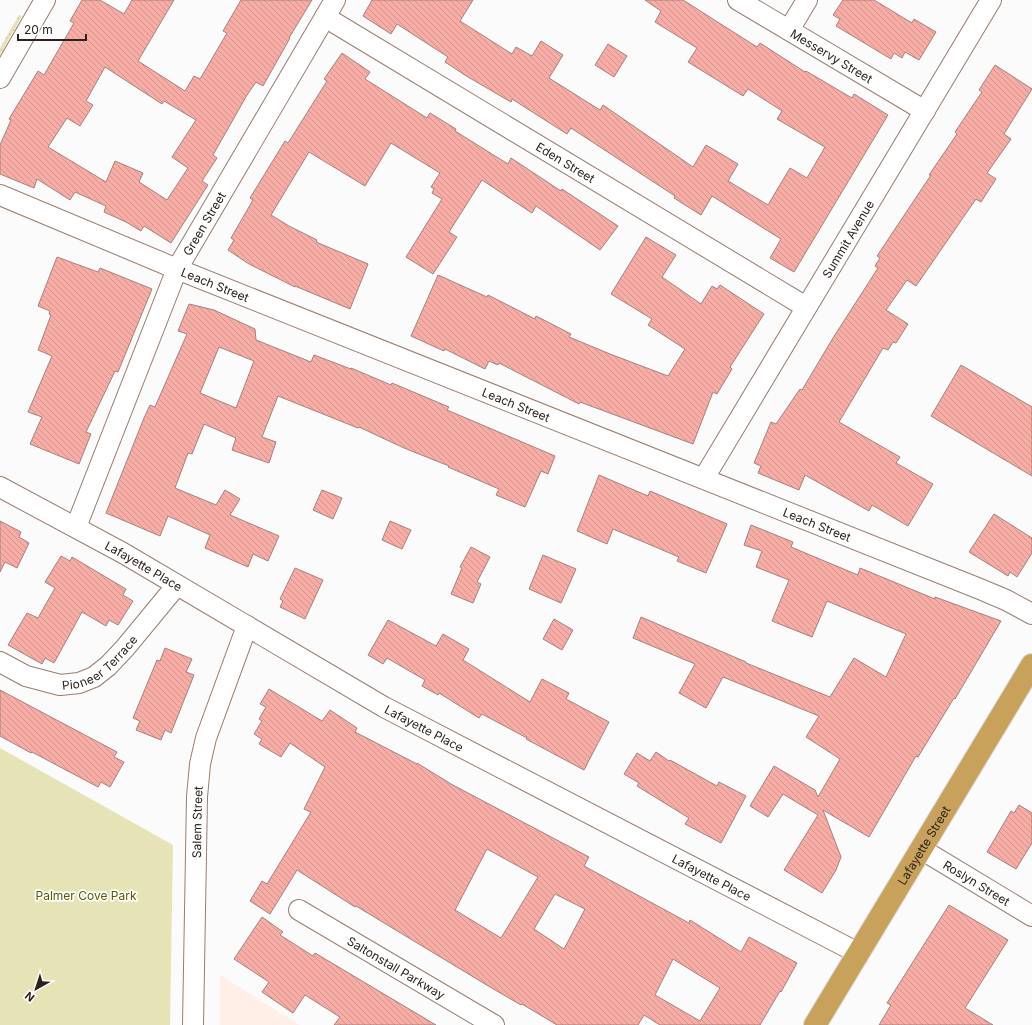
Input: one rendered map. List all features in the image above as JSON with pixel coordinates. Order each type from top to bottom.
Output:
[{"type":"highway","name":"Lafayette Street","points":[[815,1025],[1032,664]]},
{"type":"street","points":[[0,78],[45,0]]},
{"type":"street","name":"Green Street","points":[[76,527],[177,269],[335,0]]},
{"type":"street","name":"Messervy Street","points":[[738,0],[925,111]]},
{"type":"street","points":[[789,30],[807,0]]},
{"type":"street","name":"Summit Avenue","points":[[704,478],[991,0]]},
{"type":"street","name":"Eden Street","points":[[325,17],[806,307]]},
{"type":"street","name":"Leach Street","points":[[0,195],[177,269],[980,589],[1006,600],[1032,614]]},
{"type":"street","name":"Lafayette Place","points":[[0,487],[76,527],[378,704],[858,953]]},
{"type":"street","name":"Pioneer Terrace","points":[[0,662],[26,676],[60,685],[79,682],[94,677],[108,666],[125,648],[177,585]]},
{"type":"street","name":"Salem Street","points":[[193,1025],[197,797],[200,764],[206,738],[247,626]]},
{"type":"street","name":"Roslyn Street","points":[[921,849],[1032,916]]},
{"type":"street","name":"Saltonstall Parkway","points":[[299,910],[494,1025]]},
{"type":"shaded area","points":[[220,975],[300,1025],[220,1025]]},
{"type":"green space","points":[[19,15],[22,16],[0,55],[0,48]]},
{"type":"green space","name":"Palmer Cove Park","points":[[0,748],[173,845],[170,1025],[0,1025]]},
{"type":"building","points":[[82,0],[100,0],[124,14],[132,0],[174,0],[138,61],[185,91],[194,76],[200,79],[227,33],[223,31],[241,0],[312,0],[263,86],[256,82],[247,95],[213,155],[217,158],[202,181],[208,185],[171,243],[144,226],[141,231],[104,212],[106,206],[75,192],[70,200],[37,179],[34,188],[0,174],[0,145],[11,120],[9,119],[38,71],[44,75],[74,23],[70,21]],"holes":[[[105,67],[162,104],[164,101],[196,120],[172,157],[188,168],[167,200],[139,182],[143,173],[115,161],[106,182],[48,147],[67,118],[80,126],[93,105],[86,101]]]},
{"type":"building","points":[[372,0],[473,0],[460,21],[512,54],[516,47],[532,56],[541,41],[563,55],[549,78],[600,110],[603,105],[693,167],[706,145],[738,164],[728,181],[768,205],[790,168],[807,178],[825,147],[777,119],[782,111],[748,89],[743,96],[688,62],[697,48],[655,22],[661,11],[645,0],[683,0],[757,47],[760,43],[805,72],[806,71],[852,98],[854,94],[888,115],[794,272],[770,258],[781,239],[712,196],[701,215],[674,198],[675,196],[571,128],[567,134],[512,99],[511,102],[468,77],[445,62],[448,57],[397,24],[391,34],[363,16]]},
{"type":"building","points":[[843,0],[874,0],[912,23],[914,19],[936,32],[919,60],[905,52],[902,58],[894,53],[891,59],[836,26],[840,19],[833,15]]},
{"type":"building","points":[[608,44],[627,56],[614,77],[595,65]]},
{"type":"building","points":[[342,53],[370,72],[365,79],[427,118],[430,113],[456,129],[455,131],[508,164],[511,158],[618,226],[600,250],[536,206],[532,213],[482,180],[449,232],[457,237],[433,274],[406,257],[442,199],[432,193],[434,189],[431,187],[440,173],[391,143],[365,186],[309,152],[271,215],[317,240],[316,242],[368,264],[350,309],[295,287],[249,264],[228,250],[234,240],[231,238],[253,200],[250,198],[285,141],[288,143],[327,81],[324,79]]},
{"type":"building","points":[[995,65],[1032,89],[1004,134],[1011,139],[987,173],[996,179],[981,202],[976,199],[916,286],[907,280],[886,310],[908,324],[896,343],[893,342],[888,350],[883,348],[839,422],[900,457],[896,463],[933,484],[908,526],[872,505],[869,511],[805,475],[799,490],[758,473],[761,466],[754,463],[771,422],[776,424],[800,389],[802,390],[878,268],[875,266],[880,258],[877,256],[957,134],[955,132],[982,92],[979,90]]},
{"type":"building","points":[[646,237],[676,255],[662,277],[701,304],[712,286],[717,289],[720,285],[764,314],[730,367],[732,369],[717,394],[713,392],[693,444],[580,402],[579,404],[499,363],[498,365],[489,361],[485,369],[445,349],[444,351],[411,336],[438,275],[487,297],[488,295],[535,319],[536,316],[571,334],[569,337],[668,376],[685,349],[648,325],[652,319],[611,294]]},
{"type":"building","points":[[57,257],[98,272],[100,268],[152,289],[118,372],[115,371],[86,432],[91,434],[79,464],[30,444],[42,417],[28,412],[52,356],[38,350],[51,315],[49,314],[50,311],[38,306]]},
{"type":"building","points":[[189,304],[214,310],[255,329],[256,340],[311,362],[314,355],[351,368],[391,385],[392,383],[449,407],[447,410],[555,456],[548,474],[541,471],[525,507],[496,495],[499,489],[448,467],[449,466],[404,448],[359,427],[358,428],[278,396],[262,437],[276,442],[269,463],[232,450],[236,438],[204,424],[192,454],[188,453],[175,488],[216,505],[225,490],[240,499],[230,515],[279,536],[268,561],[253,554],[248,567],[205,548],[210,535],[168,516],[160,536],[106,513],[144,418],[150,405],[155,407],[187,334],[178,331]],"holes":[[[219,347],[254,361],[236,408],[200,393]]]},
{"type":"building","points":[[961,365],[1032,407],[1032,476],[931,416]]},
{"type":"building","points":[[599,475],[648,496],[650,491],[727,524],[706,573],[677,561],[679,557],[613,529],[607,544],[577,531]]},
{"type":"building","points":[[322,490],[342,498],[333,519],[313,510]]},
{"type":"building","points":[[994,514],[1032,538],[1032,553],[1017,577],[1010,572],[1008,576],[969,552]]},
{"type":"building","points":[[0,521],[21,532],[19,537],[29,543],[17,568],[5,562],[0,572]]},
{"type":"building","points":[[390,521],[411,530],[402,549],[382,540]]},
{"type":"building","points":[[751,525],[793,542],[791,547],[858,575],[860,568],[935,599],[935,597],[1001,621],[955,699],[954,698],[918,757],[916,756],[869,837],[823,810],[841,857],[836,870],[822,893],[784,870],[818,815],[783,794],[768,817],[750,806],[774,766],[815,790],[818,797],[840,759],[806,737],[819,716],[723,677],[706,708],[679,693],[695,664],[633,638],[641,617],[746,663],[830,697],[854,658],[886,677],[906,634],[827,601],[812,637],[772,621],[789,580],[756,567],[762,551],[744,545]]},
{"type":"building","points":[[471,547],[490,557],[477,582],[481,584],[473,603],[451,594],[462,568],[460,567]]},
{"type":"building","points":[[543,555],[576,569],[561,603],[529,589]]},
{"type":"building","points":[[61,556],[70,561],[72,557],[126,589],[123,595],[133,601],[118,625],[109,620],[106,626],[82,612],[54,663],[45,658],[42,664],[8,645],[27,613],[38,618],[55,588],[45,582]]},
{"type":"building","points":[[295,568],[323,580],[305,619],[280,607],[283,601],[280,599]]},
{"type":"building","points":[[554,619],[573,630],[562,650],[543,639]]},
{"type":"building","points":[[388,620],[436,646],[443,634],[469,649],[463,660],[530,702],[542,679],[569,693],[566,699],[609,722],[584,770],[482,714],[479,718],[439,693],[438,695],[422,686],[425,680],[387,658],[383,664],[368,655]]},
{"type":"building","points":[[165,648],[192,659],[186,672],[194,675],[171,733],[165,730],[161,740],[136,730],[140,721],[133,718],[157,660],[160,661]]},
{"type":"building","points":[[269,689],[322,721],[330,710],[357,728],[355,732],[417,763],[451,784],[589,857],[584,866],[689,923],[690,920],[741,952],[749,937],[797,963],[760,1025],[660,1025],[644,1015],[638,1025],[557,1025],[490,987],[356,906],[355,907],[297,870],[270,914],[250,901],[262,881],[267,884],[311,812],[304,809],[325,767],[290,743],[281,757],[259,744],[262,739],[254,734],[262,721],[259,719],[266,707],[260,704]],"holes":[[[487,849],[538,877],[501,938],[455,910]],[[555,894],[585,909],[564,949],[534,929]],[[673,959],[720,988],[700,1021],[655,995]]]},
{"type":"building","points":[[0,690],[117,752],[114,757],[124,762],[110,787],[101,782],[98,787],[0,736]]},
{"type":"building","points":[[656,752],[669,761],[670,760],[717,786],[719,782],[746,796],[721,843],[685,824],[689,818],[637,786],[639,783],[624,774],[637,753],[650,761]]},
{"type":"building","points":[[1019,805],[1032,813],[1032,843],[1016,869],[987,852],[1011,811],[1014,813]]},
{"type":"building","points":[[949,905],[1008,940],[965,1008],[993,1025],[879,1025],[891,1005],[887,1003]]},
{"type":"building","points":[[262,917],[283,932],[280,935],[313,956],[315,953],[436,1025],[334,1025],[340,1017],[305,995],[293,1013],[262,992],[269,982],[234,959]]}]
